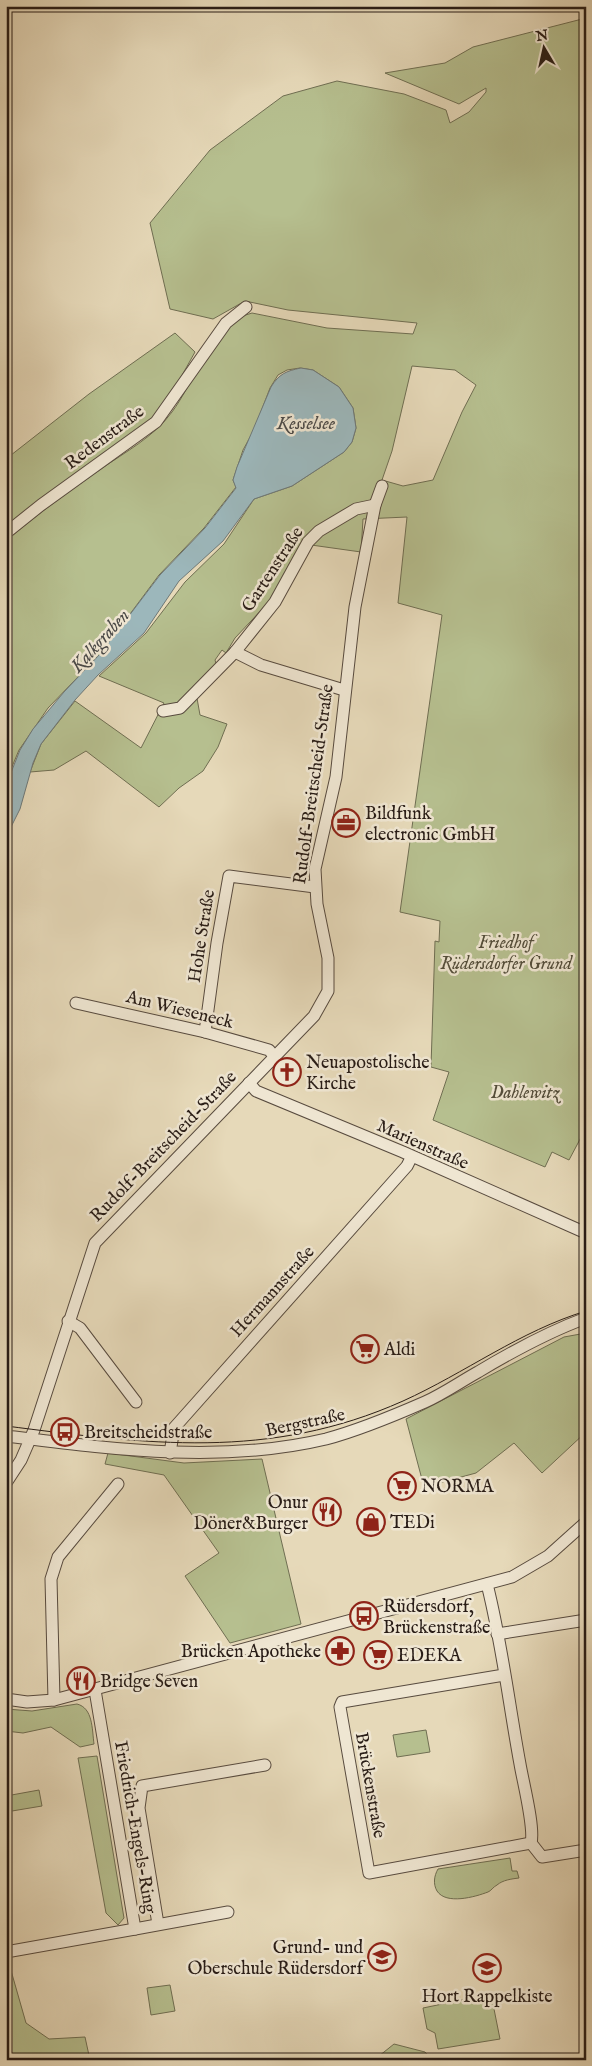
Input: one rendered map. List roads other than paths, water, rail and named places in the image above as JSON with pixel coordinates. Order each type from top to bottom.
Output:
[{"type":"street","name":"Redenstraße","points":[[6,533],[41,505],[156,422],[226,322],[246,307]]},
{"type":"street","name":"Rudolf-Breitscheid-Straße","points":[[6,1483],[21,1460],[95,1242],[314,1016],[328,991],[328,958],[315,887],[315,869],[336,777],[344,690],[355,607],[375,505],[382,486]]},
{"type":"street","name":"Gartenstraße","points":[[163,711],[180,708],[235,652],[275,602],[308,542],[319,531],[356,509],[375,505]]},
{"type":"street","points":[[235,652],[261,665],[344,690]]},
{"type":"street","name":"Hohe Straße","points":[[205,1032],[217,943],[229,876],[315,887]]},
{"type":"street","name":"Am Wieseneck","points":[[76,1003],[205,1032],[269,1050],[274,1056]]},
{"type":"street","name":"Marienstraße","points":[[249,1083],[256,1091],[586,1233]]},
{"type":"street","name":"Hermannstraße","points":[[170,1453],[174,1428],[407,1166],[412,1158]]},
{"type":"street","name":"Bergstraße","points":[[6,1436],[170,1453],[235,1451],[288,1446],[344,1433],[386,1419],[428,1401],[529,1343],[586,1318]]},
{"type":"street","points":[[68,1322],[80,1328],[136,1402]]},
{"type":"street","points":[[54,1700],[51,1578],[58,1557],[118,1484]]},
{"type":"street","points":[[6,1699],[27,1702],[54,1700],[487,1584],[524,1572],[548,1556],[586,1522]]},
{"type":"street","points":[[487,1584],[532,1838],[531,1843],[542,1857],[586,1850]]},
{"type":"street","points":[[497,1634],[586,1620]]},
{"type":"street","name":"Brückenstraße","points":[[504,1675],[342,1702],[340,1707],[368,1873],[531,1843]]},
{"type":"street","name":"Friedrich-Engels-Ring","points":[[6,1952],[135,1929],[95,1690]]},
{"type":"street","points":[[158,1924],[139,1808],[142,1786],[265,1765]]},
{"type":"street","points":[[135,1929],[228,1912]]},
{"type":"water","name":"Kesselsee","points":[[301,368],[313,370],[339,387],[353,408],[356,428],[352,442],[344,452],[292,486],[254,499],[223,541],[179,581],[144,633],[98,675],[75,700],[41,744],[33,763],[20,809],[11,827],[6,849],[6,785],[20,750],[33,729],[64,692],[100,654],[160,575],[205,528],[236,488],[233,480],[237,467],[271,387],[283,374]]},
{"type":"tram line","points":[[6,1426],[58,1433],[158,1442],[207,1443],[256,1440],[304,1433],[353,1420],[403,1401],[515,1341],[562,1319],[586,1311]]},
{"type":"place","name":"Bildfunk electronic GmbH","points":[[346,823]]},
{"type":"place","name":"Neuapostolische Kirche","points":[[287,1072]]},
{"type":"place","name":"Aldi","points":[[365,1349]]},
{"type":"place","name":"Breitscheidstraße","points":[[65,1432]]},
{"type":"place","name":"NORMA","points":[[402,1486]]},
{"type":"place","name":"Onur Döner&Burger","points":[[327,1512]]},
{"type":"place","name":"TEDi","points":[[371,1522]]},
{"type":"place","name":"Rüdersdorf, Brückenstraße","points":[[364,1616]]},
{"type":"place","name":"Brücken Apotheke","points":[[340,1651]]},
{"type":"place","name":"EDEKA","points":[[378,1655]]},
{"type":"place","name":"Bridge Seven","points":[[81,1681]]},
{"type":"place","name":"Grund- und Oberschule Rüdersdorf","points":[[382,1957]]},
{"type":"place","name":"Hort Rappelkiste","points":[[487,1968]]},
{"type":"water label","name":"Kalkgraben","points":[[99,640]]},
{"type":"park label","name":"Friedhof Rüdersdorfer Grund","points":[[506,952]]},
{"type":"park label","name":"Dahlewitz","points":[[525,1092]]}]
